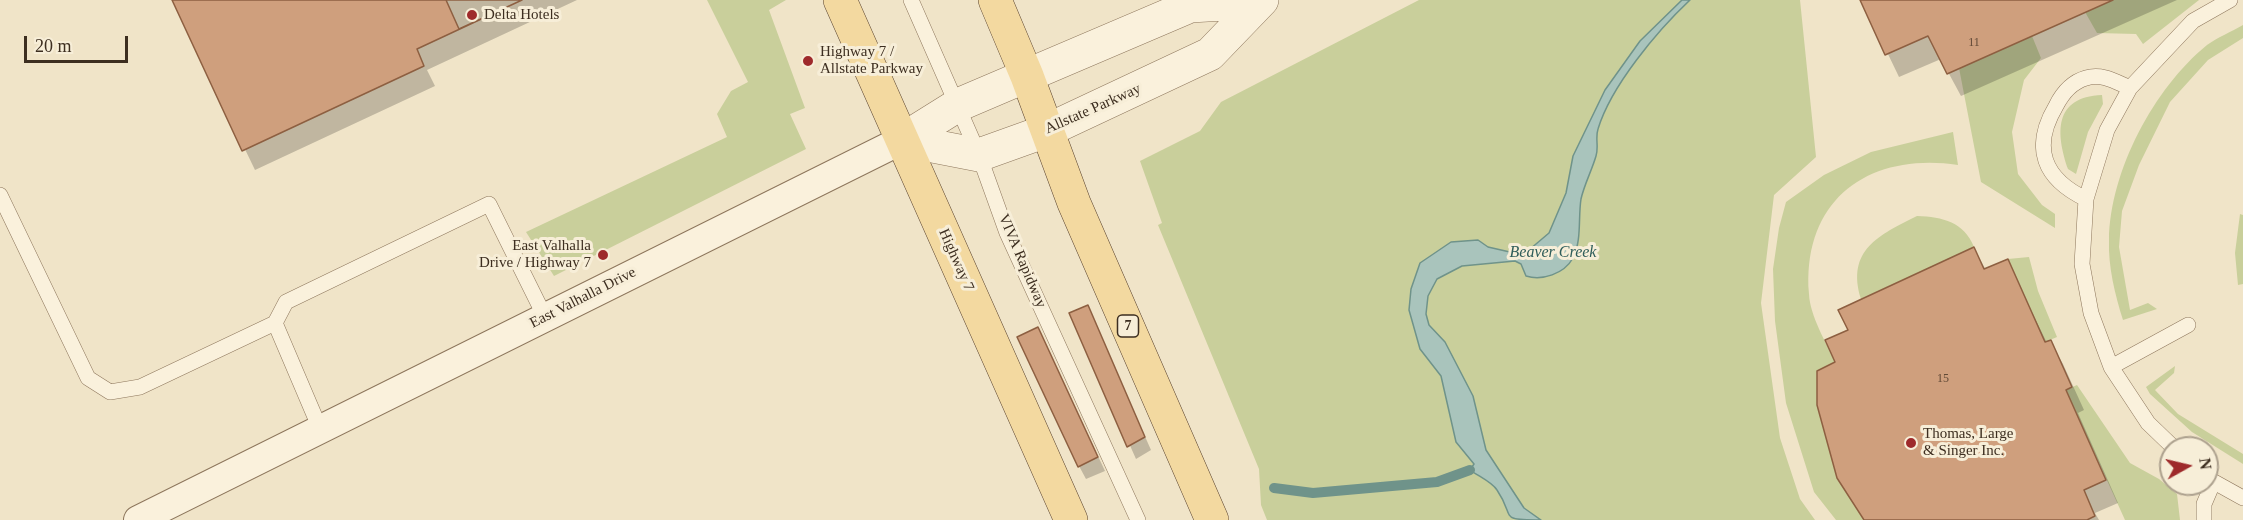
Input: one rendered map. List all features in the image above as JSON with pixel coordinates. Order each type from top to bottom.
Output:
[{"type":"main road","name":"Highway 7","points":[[840,0],[1071,520]]},
{"type":"main road","name":"7","points":[[994,0],[1027,76],[1074,203],[1212,520]]},
{"type":"street","name":"Allstate Parkway","points":[[1027,76],[1190,6],[1261,1]]},
{"type":"street","name":"Allstate Parkway","points":[[979,155],[1046,131],[1210,54],[1261,1]]},
{"type":"street","name":"East Valhalla Drive","points":[[138,520],[321,431],[902,140],[958,105],[1027,76]]},
{"type":"street","points":[[902,140],[979,155]]},
{"type":"lane","name":"VIVA Rapidway","points":[[911,0],[979,155],[1007,233],[1138,520]]},
{"type":"lane","points":[[2162,436],[2148,423],[2111,367],[2091,313],[2082,264],[2086,199],[2107,130],[2130,88],[2193,21],[2229,0]]},
{"type":"lane","points":[[2086,199],[2066,189],[2049,170],[2044,154],[2043,136],[2051,114],[2061,96],[2073,85],[2086,78],[2106,77],[2130,88]]},
{"type":"lane","points":[[0,195],[88,378],[111,392],[140,387],[275,323],[286,302],[489,204],[545,317]]},
{"type":"lane","points":[[275,323],[321,431]]},
{"type":"lane","points":[[2111,367],[2188,325]]},
{"type":"lane","points":[[2219,485],[2243,498]]},
{"type":"lane","points":[[2204,520],[2206,496]]},
{"type":"green space","points":[[707,0],[786,0],[769,10],[805,108],[790,114],[806,149],[554,276],[526,232],[727,137],[717,114],[731,91],[748,82]]},
{"type":"green space","points":[[1419,0],[1800,0],[1816,157],[1774,195],[1761,303],[1780,438],[1800,499],[1815,520],[1267,520],[1261,505],[1259,469],[1158,225],[1162,223],[1140,161],[1200,131],[1221,102]]},
{"type":"green space","points":[[2113,0],[2199,0],[2143,44],[2136,34],[2097,33],[2085,12]]},
{"type":"green space","points":[[2243,25],[2243,38],[2208,60],[2170,102],[2139,165],[2122,211],[2119,247],[2130,310],[2148,303],[2157,309],[2123,320],[2113,280],[2109,240],[2111,214],[2126,159],[2138,133],[2169,84],[2207,45]]},
{"type":"green space","points":[[2032,36],[2041,58],[2024,80],[2012,132],[2018,174],[2042,205],[2055,214],[2055,228],[1981,182],[1959,68]]},
{"type":"green space","points":[[2102,95],[2103,104],[2088,132],[2076,174],[2068,169],[2064,156],[2061,143],[2062,120],[2074,102],[2086,97]]},
{"type":"green space","points":[[1953,132],[1958,165],[1926,163],[1896,166],[1870,175],[1847,189],[1830,208],[1817,232],[1810,261],[1810,302],[1815,320],[1835,362],[1817,371],[1817,405],[1837,478],[1864,520],[1836,520],[1814,492],[1786,403],[1775,321],[1773,269],[1779,228],[1786,202],[1824,175],[1871,152]]},
{"type":"green space","points":[[2240,214],[2243,215],[2243,284],[2238,285],[2235,253]]},
{"type":"green space","points":[[1917,216],[1952,222],[1965,232],[1974,247],[1861,299],[1858,268],[1862,256],[1869,246],[1890,230]]},
{"type":"green space","points":[[2029,257],[2038,291],[2057,337],[2045,342],[2008,259]]},
{"type":"green space","points":[[2175,366],[2174,373],[2155,390],[2178,414],[2214,436],[2198,436],[2192,432],[2150,394],[2146,387]]},
{"type":"green space","points":[[2077,385],[2130,463],[2159,479],[2159,496],[2177,496],[2180,520],[2125,520],[2066,390]]},
{"type":"green space","points":[[2219,439],[2243,454],[2243,464],[2219,449]]},
{"type":"water","name":"Beaver Creek","points":[[1682,0],[1690,0],[1636,60],[1604,112],[1597,132],[1596,156],[1581,199],[1578,244],[1569,264],[1552,275],[1539,278],[1526,276],[1521,264],[1515,261],[1462,266],[1437,279],[1428,296],[1426,314],[1429,325],[1445,342],[1473,396],[1486,450],[1524,508],[1541,520],[1513,518],[1495,487],[1470,470],[1474,464],[1456,442],[1441,376],[1420,349],[1409,310],[1411,289],[1420,263],[1451,242],[1478,240],[1488,247],[1523,255],[1549,233],[1566,193],[1573,156],[1605,90],[1640,41]]},
{"type":"building","points":[[172,0],[522,0],[417,49],[424,66],[242,151]]},
{"type":"building","name":"Delta Hotels","points":[[446,0],[522,0],[459,29]]},
{"type":"building","points":[[1860,0],[2113,0],[1947,74],[1928,36],[1885,55]]},
{"type":"building","points":[[1974,247],[1984,269],[2008,259],[2045,342],[2051,340],[2072,387],[2066,390],[2106,480],[2084,490],[2095,516],[2087,520],[1864,520],[1837,478],[1817,405],[1817,371],[1835,362],[1825,340],[1848,330],[1838,310]]},
{"type":"building","points":[[1088,305],[1145,437],[1127,447],[1069,313]]},
{"type":"building","points":[[1038,327],[1098,457],[1078,467],[1017,337]]},
{"type":"waterway","points":[[1274,488],[1313,493],[1437,482],[1470,470]]},
{"type":"place","name":"Delta Hotels","points":[[472,15]]},
{"type":"place","name":"Highway 7 / Allstate Parkway","points":[[808,61]]},
{"type":"place","name":"East Valhalla Drive / Highway 7","points":[[603,255]]},
{"type":"place","name":"Thomas, Large & Singer Inc.","points":[[1911,443]]}]
